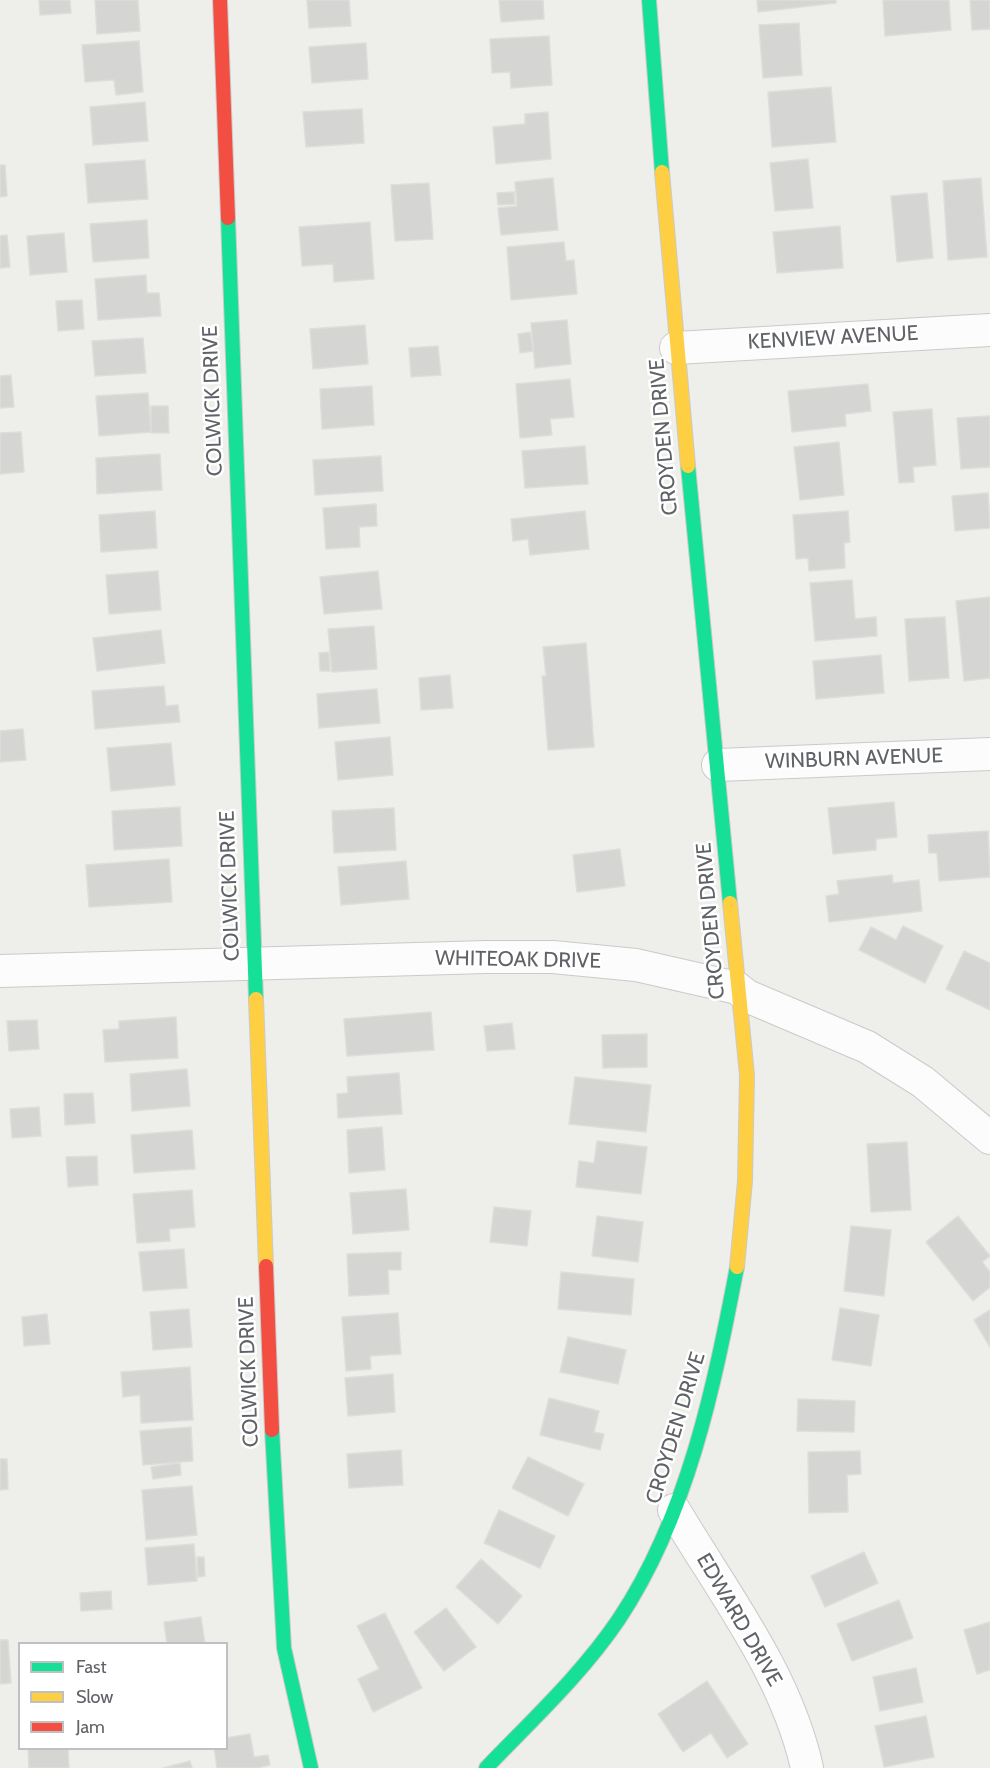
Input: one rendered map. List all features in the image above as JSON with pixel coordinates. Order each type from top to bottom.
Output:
[{"type":"street","name":"COLWICK DRIVE","points":[[220,0],[275,1519],[284,1648],[311,1768]]},
{"type":"street","name":"CROYDEN DRIVE","points":[[486,1768],[564,1687],[619,1619],[652,1561],[674,1510],[715,1384],[737,1266],[745,1181],[747,1075],[676,348],[649,0]]},
{"type":"street","name":"KENVIEW AVENUE","points":[[676,348],[990,330]]},
{"type":"street","name":"WINBURN AVENUE","points":[[718,765],[990,754]]},
{"type":"street","name":"WHITEOAK DRIVE","points":[[0,971],[486,957],[554,957],[650,968],[737,988],[747,996],[867,1047],[922,1083],[990,1138]]},
{"type":"street","name":"EDWARD DRIVE","points":[[674,1510],[749,1631],[782,1693],[807,1768]]},
{"type":"building","points":[[39,0],[70,0],[71,13],[40,15]]},
{"type":"building","points":[[95,0],[138,0],[140,31],[97,34]]},
{"type":"building","points":[[307,0],[349,0],[351,26],[309,28]]},
{"type":"building","points":[[499,0],[543,0],[544,19],[501,22]]},
{"type":"building","points":[[757,0],[836,0],[836,3],[758,12]]},
{"type":"building","points":[[883,0],[949,0],[951,30],[885,36]]},
{"type":"building","points":[[970,0],[990,0],[990,29],[972,30]]},
{"type":"building","points":[[799,23],[802,75],[763,78],[759,25]]},
{"type":"building","points":[[549,36],[552,85],[511,88],[510,72],[492,73],[490,39]]},
{"type":"building","points":[[139,41],[143,92],[116,95],[114,80],[85,82],[82,45]]},
{"type":"building","points":[[366,43],[368,79],[312,83],[309,47]]},
{"type":"building","points":[[831,87],[836,142],[772,147],[768,92]]},
{"type":"building","points":[[145,102],[148,141],[93,145],[90,107]]},
{"type":"building","points":[[362,109],[364,143],[306,147],[303,112]]},
{"type":"building","points":[[548,112],[551,159],[496,164],[493,127],[525,124],[525,114]]},
{"type":"building","points":[[808,159],[813,208],[775,211],[770,163]]},
{"type":"building","points":[[145,160],[148,199],[88,203],[85,164]]},
{"type":"building","points":[[0,165],[5,165],[7,196],[0,197]]},
{"type":"building","points":[[553,178],[558,230],[501,235],[498,208],[517,206],[515,182]]},
{"type":"building","points":[[981,178],[987,257],[948,260],[943,181]]},
{"type":"building","points":[[429,183],[433,239],[395,241],[391,185]]},
{"type":"building","points":[[514,192],[515,204],[498,205],[497,193]]},
{"type":"building","points":[[927,193],[933,258],[897,262],[891,196]]},
{"type":"building","points":[[147,220],[149,258],[93,262],[90,224]]},
{"type":"building","points":[[370,222],[374,279],[334,282],[333,264],[302,266],[299,227]]},
{"type":"building","points":[[840,226],[843,268],[777,273],[773,232]]},
{"type":"building","points":[[64,233],[67,272],[30,275],[27,236]]},
{"type":"building","points":[[7,235],[10,267],[0,268],[0,236]]},
{"type":"building","points":[[564,242],[566,261],[574,260],[577,294],[511,300],[507,247]]},
{"type":"building","points":[[146,275],[147,293],[159,293],[161,316],[98,320],[95,279]]},
{"type":"building","points":[[82,300],[84,329],[58,331],[56,301]]},
{"type":"building","points":[[567,320],[571,364],[535,368],[531,323]]},
{"type":"building","points":[[365,325],[368,364],[313,369],[310,329]]},
{"type":"building","points":[[530,332],[533,351],[520,353],[518,334]]},
{"type":"building","points":[[143,338],[146,373],[95,376],[92,341]]},
{"type":"building","points":[[438,346],[441,375],[411,377],[409,348]]},
{"type":"building","points":[[11,375],[14,407],[0,408],[0,376]]},
{"type":"building","points":[[570,379],[574,417],[550,419],[552,435],[520,438],[516,384]]},
{"type":"building","points":[[868,384],[871,411],[845,414],[846,426],[792,432],[788,391]]},
{"type":"building","points":[[372,386],[374,425],[322,429],[320,389]]},
{"type":"building","points":[[148,393],[151,432],[99,436],[96,396]]},
{"type":"building","points":[[151,406],[168,406],[169,433],[151,433]]},
{"type":"building","points":[[932,409],[936,465],[913,467],[914,482],[899,483],[893,412]]},
{"type":"building","points":[[990,416],[990,467],[961,469],[957,418]]},
{"type":"building","points":[[21,432],[24,472],[0,474],[0,433]]},
{"type":"building","points":[[839,442],[844,495],[800,500],[794,447]]},
{"type":"building","points":[[585,446],[588,484],[525,488],[522,451]]},
{"type":"building","points":[[160,454],[162,490],[97,494],[96,458]]},
{"type":"building","points":[[381,456],[383,491],[315,495],[313,460]]},
{"type":"building","points":[[988,493],[990,528],[955,531],[952,496]]},
{"type":"building","points":[[376,504],[377,526],[359,527],[360,547],[326,549],[323,508]]},
{"type":"building","points":[[155,511],[157,548],[101,552],[99,515]]},
{"type":"building","points":[[585,511],[589,549],[530,555],[528,539],[513,541],[511,519]]},
{"type":"building","points":[[848,511],[850,542],[844,543],[845,568],[809,571],[808,558],[796,559],[793,515]]},
{"type":"building","points":[[158,571],[161,610],[109,614],[106,575]]},
{"type":"building","points":[[378,571],[382,609],[324,614],[320,577]]},
{"type":"building","points":[[852,580],[855,619],[876,617],[877,636],[815,641],[810,583]]},
{"type":"building","points":[[990,597],[990,678],[964,681],[956,601]]},
{"type":"building","points":[[945,617],[949,678],[909,681],[905,619]]},
{"type":"building","points":[[374,626],[377,669],[332,672],[328,629]]},
{"type":"building","points":[[161,630],[165,663],[97,671],[93,638]]},
{"type":"building","points":[[586,643],[594,747],[548,750],[542,676],[546,676],[543,647]]},
{"type":"building","points":[[329,652],[330,671],[320,671],[319,653]]},
{"type":"building","points":[[881,655],[884,693],[816,699],[813,661]]},
{"type":"building","points":[[450,675],[453,708],[421,710],[419,678]]},
{"type":"building","points":[[164,686],[166,706],[178,705],[180,722],[95,729],[92,691]]},
{"type":"building","points":[[377,689],[380,723],[319,728],[317,694]]},
{"type":"building","points":[[23,729],[26,760],[0,762],[0,731]]},
{"type":"building","points":[[390,737],[393,775],[338,780],[335,742]]},
{"type":"building","points":[[171,743],[175,785],[111,791],[107,748]]},
{"type":"building","points":[[894,802],[897,837],[876,839],[876,850],[833,854],[828,808]]},
{"type":"building","points":[[180,807],[182,846],[114,850],[112,811]]},
{"type":"building","points":[[394,808],[396,850],[334,853],[332,811]]},
{"type":"building","points":[[988,831],[990,877],[939,881],[937,853],[929,853],[928,835]]},
{"type":"building","points":[[620,849],[625,886],[577,892],[573,855]]},
{"type":"building","points":[[169,859],[172,902],[89,907],[86,865]]},
{"type":"building","points":[[406,861],[409,899],[341,905],[338,867]]},
{"type":"building","points":[[892,875],[893,883],[919,880],[922,911],[829,922],[826,896],[839,894],[837,881]]},
{"type":"building","points":[[903,926],[943,946],[925,983],[859,950],[871,927],[896,940]]},
{"type":"building","points":[[964,951],[990,963],[990,1010],[946,989]]},
{"type":"building","points":[[431,1012],[434,1050],[347,1056],[344,1019]]},
{"type":"building","points":[[176,1017],[178,1058],[105,1062],[103,1030],[119,1029],[119,1021]]},
{"type":"building","points":[[37,1020],[39,1049],[9,1051],[7,1021]]},
{"type":"building","points":[[512,1023],[515,1049],[487,1051],[484,1026]]},
{"type":"building","points":[[647,1034],[647,1067],[603,1068],[602,1035]]},
{"type":"building","points":[[187,1069],[190,1106],[132,1111],[130,1074]]},
{"type":"building","points":[[399,1073],[402,1114],[338,1118],[337,1094],[348,1093],[347,1077]]},
{"type":"building","points":[[575,1077],[651,1085],[646,1132],[569,1124]]},
{"type":"building","points":[[93,1093],[95,1123],[65,1125],[64,1094]]},
{"type":"building","points":[[39,1107],[41,1136],[12,1138],[10,1109]]},
{"type":"building","points":[[382,1127],[385,1170],[349,1173],[347,1130]]},
{"type":"building","points":[[192,1130],[195,1169],[134,1173],[131,1135]]},
{"type":"building","points":[[597,1141],[647,1147],[641,1194],[576,1187],[579,1161],[594,1163]]},
{"type":"building","points":[[907,1142],[911,1210],[871,1212],[867,1144]]},
{"type":"building","points":[[97,1156],[98,1185],[68,1187],[66,1157]]},
{"type":"building","points":[[406,1189],[409,1230],[353,1234],[350,1193]]},
{"type":"building","points":[[192,1190],[195,1227],[169,1229],[170,1241],[137,1243],[133,1194]]},
{"type":"building","points":[[494,1207],[531,1211],[527,1246],[490,1242]]},
{"type":"building","points":[[597,1216],[643,1222],[638,1262],[592,1256]]},
{"type":"building","points":[[958,1216],[990,1256],[982,1262],[990,1272],[990,1287],[973,1301],[926,1242]]},
{"type":"building","points":[[851,1226],[891,1230],[884,1296],[844,1291]]},
{"type":"building","points":[[184,1249],[187,1288],[143,1291],[139,1252]]},
{"type":"building","points":[[401,1252],[401,1270],[388,1270],[389,1294],[349,1296],[347,1254]]},
{"type":"building","points":[[561,1272],[634,1279],[631,1315],[558,1309]]},
{"type":"building","points":[[840,1308],[879,1315],[871,1366],[832,1360]]},
{"type":"building","points":[[189,1309],[192,1347],[153,1350],[150,1312]]},
{"type":"building","points":[[990,1310],[990,1347],[974,1320]]},
{"type":"building","points":[[398,1313],[401,1354],[370,1356],[371,1369],[346,1371],[342,1317]]},
{"type":"building","points":[[47,1314],[50,1344],[24,1346],[22,1317]]},
{"type":"building","points":[[568,1337],[626,1350],[618,1384],[560,1372]]},
{"type":"building","points":[[190,1367],[193,1420],[141,1423],[140,1395],[123,1397],[121,1372]]},
{"type":"building","points":[[393,1374],[395,1412],[348,1416],[345,1378]]},
{"type":"building","points":[[549,1398],[599,1411],[594,1432],[604,1434],[600,1450],[540,1435]]},
{"type":"building","points":[[798,1399],[855,1401],[854,1432],[797,1431]]},
{"type":"building","points":[[191,1427],[193,1461],[143,1465],[140,1431]]},
{"type":"building","points":[[401,1450],[403,1485],[349,1488],[347,1454]]},
{"type":"building","points":[[860,1451],[861,1474],[847,1475],[848,1512],[809,1513],[808,1452]]},
{"type":"building","points":[[528,1457],[584,1484],[568,1516],[512,1488]]},
{"type":"building","points":[[0,1459],[7,1459],[8,1489],[0,1490]]},
{"type":"building","points":[[180,1463],[181,1475],[153,1479],[151,1467]]},
{"type":"building","points":[[192,1486],[197,1535],[146,1540],[142,1490]]},
{"type":"building","points":[[499,1510],[555,1536],[540,1568],[484,1543]]},
{"type":"building","points":[[194,1544],[197,1581],[148,1585],[145,1548]]},
{"type":"building","points":[[864,1552],[878,1583],[825,1607],[811,1576]]},
{"type":"building","points":[[197,1557],[204,1557],[205,1576],[198,1577]]},
{"type":"building","points":[[481,1559],[522,1596],[498,1624],[456,1587]]},
{"type":"building","points":[[111,1591],[112,1609],[81,1611],[80,1593]]},
{"type":"building","points":[[899,1600],[913,1638],[852,1661],[837,1624]]},
{"type":"building","points":[[446,1608],[476,1647],[444,1671],[414,1632]]},
{"type":"building","points":[[385,1613],[422,1688],[373,1712],[358,1679],[379,1669],[357,1626]]},
{"type":"building","points":[[201,1617],[205,1642],[167,1642],[164,1622]]},
{"type":"building","points":[[990,1622],[990,1670],[977,1674],[964,1630]]},
{"type":"building","points":[[0,1640],[8,1640],[11,1683],[0,1684]]},
{"type":"building","points":[[916,1668],[923,1702],[880,1711],[873,1677]]},
{"type":"building","points":[[707,1681],[748,1744],[727,1758],[711,1733],[683,1752],[658,1714]]},
{"type":"building","points":[[926,1716],[934,1757],[884,1767],[875,1726]]},
{"type":"building","points":[[250,1734],[254,1757],[268,1755],[270,1765],[257,1768],[217,1768],[214,1750],[228,1750],[228,1738]]},
{"type":"building","points":[[28,1750],[68,1750],[69,1768],[29,1768]]},
{"type":"building","points":[[190,1761],[192,1768],[163,1768]]},
{"type":"traffic: fast","points":[[649,0],[662,172]]},
{"type":"traffic: fast","points":[[228,218],[256,999]]},
{"type":"traffic: fast","points":[[688,466],[730,903]]},
{"type":"traffic: fast","points":[[486,1768],[589,1659],[619,1619],[643,1579],[681,1494],[695,1449],[719,1358],[737,1267]]},
{"type":"traffic: fast","points":[[272,1430],[284,1648],[311,1768]]},
{"type":"traffic: slow","points":[[662,172],[688,466]]},
{"type":"traffic: slow","points":[[730,903],[747,1075],[745,1181],[737,1267]]},
{"type":"traffic: slow","points":[[256,999],[266,1266]]},
{"type":"traffic: jam","points":[[220,0],[228,218]]},
{"type":"traffic: jam","points":[[266,1266],[272,1430]]}]
